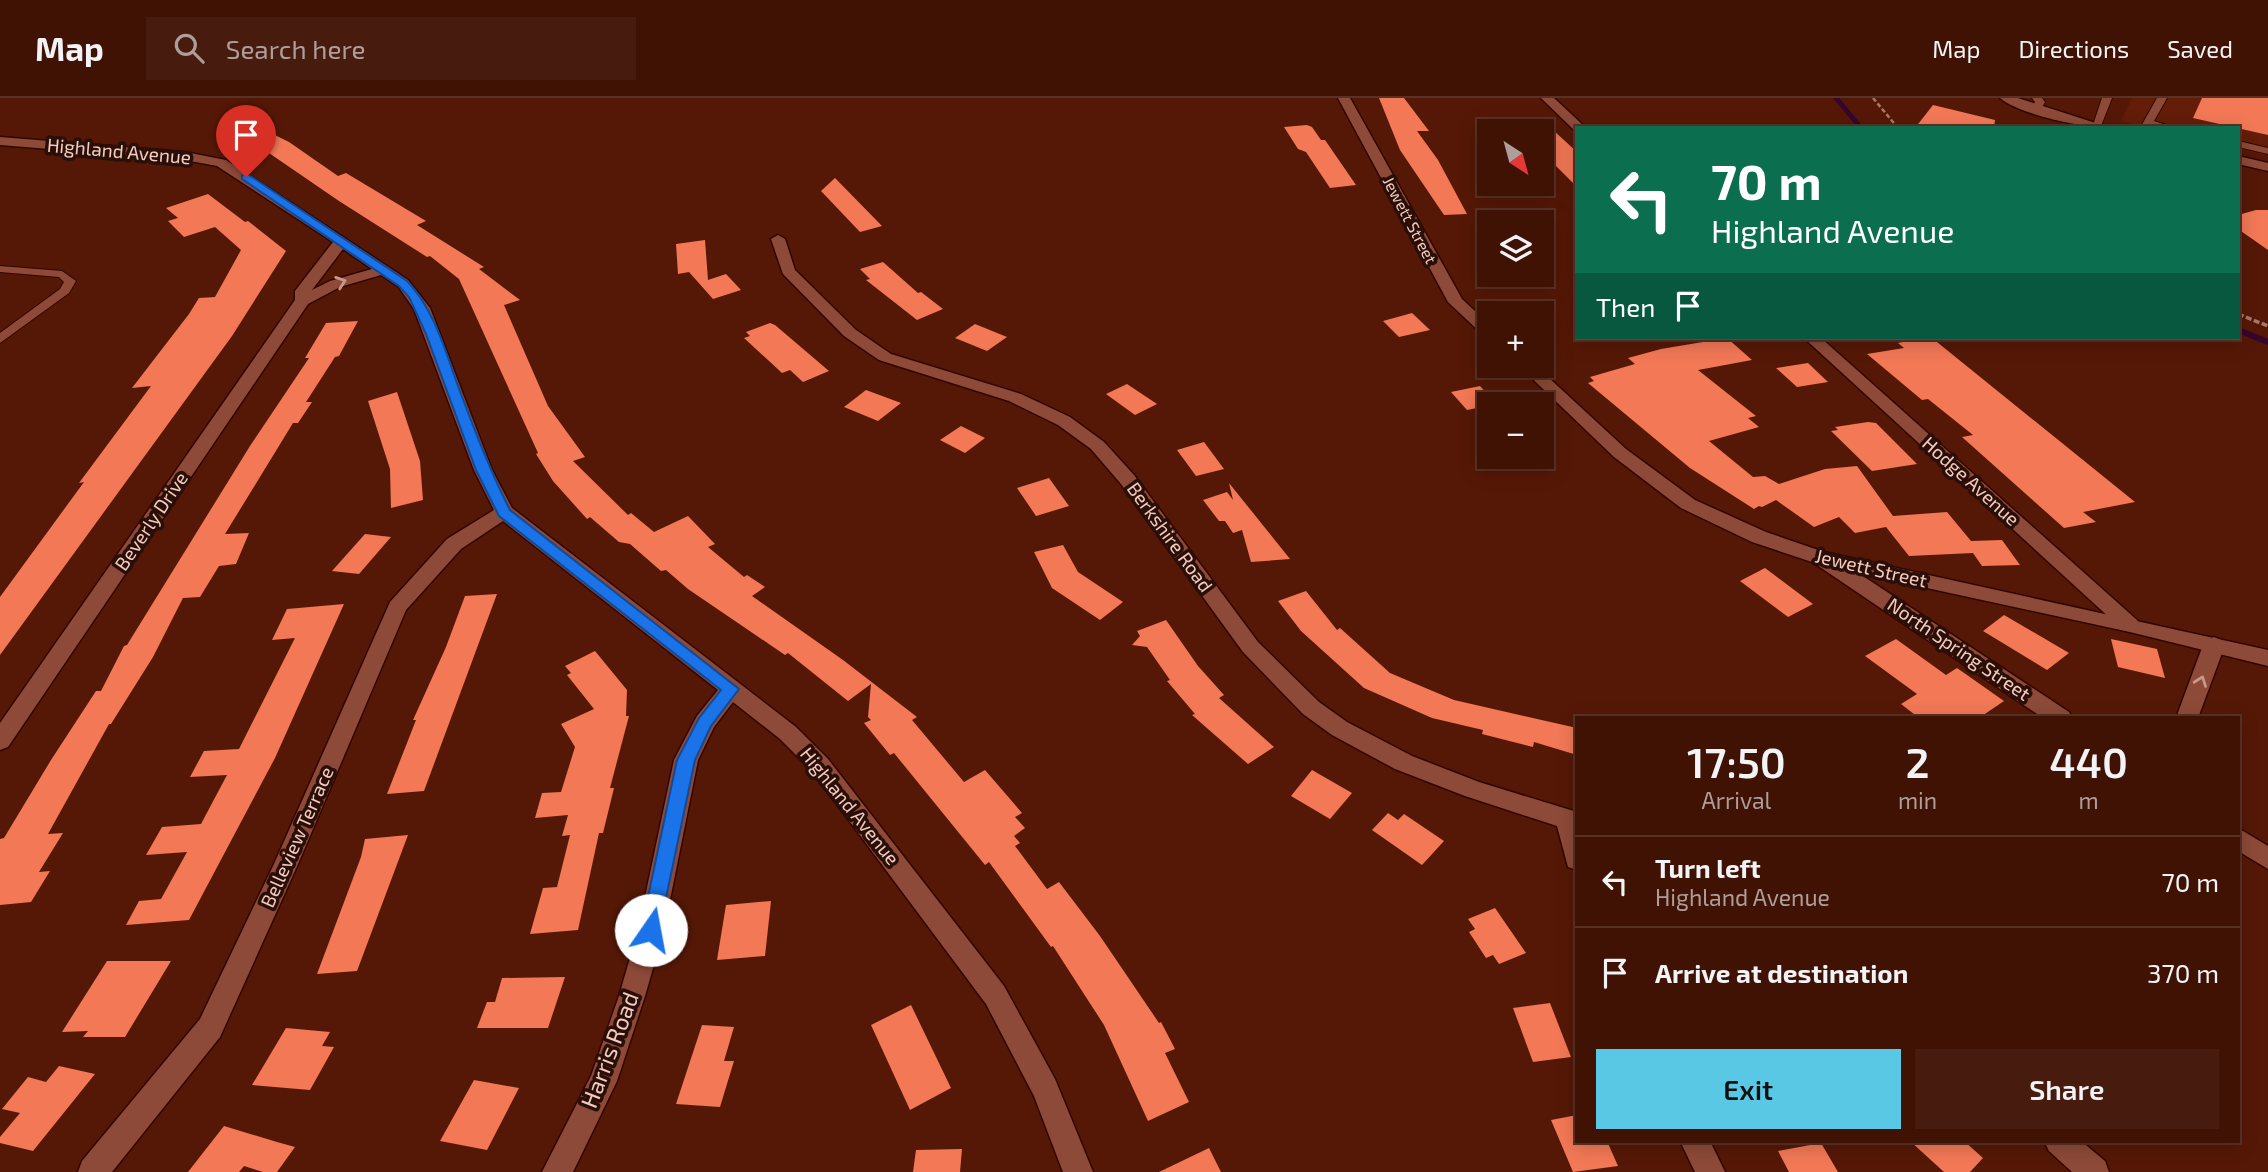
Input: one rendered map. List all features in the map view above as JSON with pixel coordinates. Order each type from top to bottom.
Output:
[{"type":"street","name":"Jewett Street","points":[[1344,98],[1456,302],[1477,321]]},
{"type":"street","points":[[1547,98],[1578,126]]},
{"type":"street","points":[[2006,98],[2037,104],[2098,126]]},
{"type":"street","name":"Highland Avenue","points":[[0,141],[185,156],[221,163],[403,283],[422,308],[482,470],[504,512],[788,733],[820,765],[995,995],[1045,1089],[1078,1172]]},
{"type":"street","points":[[2240,160],[2268,167]]},
{"type":"street","name":"Berkshire Road","points":[[778,239],[788,271],[867,347],[885,357],[1035,406],[1067,423],[1095,444],[1119,467],[1186,563],[1273,674],[1310,707],[1338,727],[1387,754],[1502,799],[1573,820]]},
{"type":"street","name":"Beverly Drive","points":[[302,301],[303,291],[341,242]]},
{"type":"street","name":"Beverly Drive","points":[[0,741],[302,301],[335,284],[383,270]]},
{"type":"street","name":"Hodge Avenue","points":[[1814,340],[2130,625]]},
{"type":"street","name":"Jewett Street","points":[[1540,378],[1620,453],[1688,504],[1759,537],[1821,558],[2268,658]]},
{"type":"street","name":"Belleview Terrace","points":[[93,1172],[211,1028],[286,864],[397,607],[454,544],[504,512]]},
{"type":"street","name":"North Spring Street","points":[[1821,558],[2058,716]]},
{"type":"street","points":[[2188,716],[2214,645]]},
{"type":"street","name":"Harris Road","points":[[557,1172],[603,1081],[632,996],[651,930],[686,760],[705,722],[731,689]]},
{"type":"street","points":[[1573,820],[1575,840]]},
{"type":"street","points":[[2240,839],[2268,859]]},
{"type":"street","points":[[1696,1143],[1710,1172]]},
{"type":"street","points":[[2061,1143],[2094,1172]]},
{"type":"lane","points":[[2101,126],[2107,98]]},
{"type":"lane","points":[[2147,125],[2162,98]]},
{"type":"lane","points":[[2240,144],[2268,151]]},
{"type":"lane","points":[[0,269],[62,274],[70,281],[65,291],[0,339]]},
{"type":"path","points":[[1873,98],[1896,126]]},
{"type":"path","points":[[2240,315],[2268,326]]},
{"type":"shaded area","points":[[2132,98],[2268,98],[2268,156],[2240,149],[2240,126],[2140,126],[2121,121]]},
{"type":"building","points":[[1379,98],[1404,98],[1429,131],[1417,131],[1438,160],[1467,214],[1444,215],[1400,150]]},
{"type":"building","points":[[2202,98],[2268,98],[2268,135],[2240,129],[2240,126],[2193,118]]},
{"type":"building","points":[[1933,105],[1995,120],[1994,126],[1917,126]]},
{"type":"building","points":[[240,118],[289,142],[338,176],[346,173],[426,221],[417,225],[484,267],[479,269],[520,300],[504,305],[548,406],[585,457],[573,461],[628,515],[631,513],[654,532],[688,516],[715,544],[708,547],[744,577],[747,575],[765,587],[752,596],[843,660],[917,717],[912,720],[964,782],[985,770],[1022,813],[1015,817],[1025,828],[1014,836],[1020,843],[1015,846],[1047,889],[1059,882],[1100,936],[1159,1023],[1161,1022],[1175,1049],[1165,1053],[1189,1102],[1148,1121],[1104,1025],[1053,946],[1051,947],[989,862],[985,865],[894,753],[890,755],[864,723],[871,720],[868,717],[871,684],[848,701],[788,653],[785,655],[688,589],[666,570],[661,571],[630,544],[619,542],[590,517],[587,519],[553,481],[536,454],[538,453],[459,279],[430,256],[427,257],[339,201],[234,129]]},
{"type":"building","points":[[1284,127],[1312,127],[1321,140],[1325,140],[1356,185],[1330,188],[1306,152],[1298,149]]},
{"type":"building","points":[[1554,131],[1575,150],[1575,185],[1554,164]]},
{"type":"building","points":[[835,178],[882,226],[860,232],[821,191]]},
{"type":"building","points":[[208,194],[286,251],[232,336],[0,655],[0,597],[84,482],[79,483],[151,386],[132,388],[199,298],[215,297],[241,250],[215,227],[184,237],[168,221],[178,218],[166,208]]},
{"type":"building","points":[[2268,210],[2268,250],[2240,230],[2240,214]]},
{"type":"building","points":[[705,240],[708,280],[726,274],[741,290],[713,299],[689,272],[678,274],[676,244]]},
{"type":"building","points":[[883,262],[918,293],[921,292],[943,309],[917,320],[866,280],[870,279],[860,269]]},
{"type":"building","points":[[1412,313],[1430,330],[1399,337],[1383,321]]},
{"type":"building","points":[[358,321],[339,356],[335,357],[306,402],[312,402],[298,423],[293,423],[225,534],[249,533],[236,564],[219,566],[200,597],[183,598],[153,657],[109,724],[48,834],[63,833],[39,872],[50,871],[31,902],[0,905],[0,839],[4,838],[96,691],[101,691],[124,646],[309,358],[305,358],[326,323]]},
{"type":"building","points":[[770,323],[829,371],[803,382],[790,370],[782,373],[744,338],[750,336],[746,332]]},
{"type":"building","points":[[975,324],[1007,337],[987,351],[955,338]]},
{"type":"building","points":[[1729,340],[1752,360],[1698,370],[1756,416],[1748,418],[1759,427],[1709,441],[1753,477],[1765,476],[1779,484],[1825,469],[1857,466],[1893,516],[1947,512],[1971,541],[2002,540],[2020,565],[1982,566],[1973,553],[1909,556],[1886,527],[1855,533],[1839,517],[1814,527],[1776,500],[1754,509],[1690,468],[1588,383],[1594,381],[1590,377],[1635,364],[1628,358],[1661,349]]},
{"type":"building","points":[[1934,340],[2135,502],[2083,512],[2096,522],[2064,528],[1962,437],[1973,435],[1928,399],[1922,400],[1867,354],[1904,348],[1898,343]]},
{"type":"building","points":[[1808,363],[1828,382],[1797,387],[1776,368]]},
{"type":"building","points":[[1127,384],[1157,404],[1135,415],[1106,394]]},
{"type":"building","points":[[1480,386],[1485,392],[1477,392],[1477,408],[1467,410],[1451,392]]},
{"type":"building","points":[[866,390],[901,403],[878,421],[844,407]]},
{"type":"building","points":[[397,392],[420,461],[423,500],[391,508],[390,469],[368,401]]},
{"type":"building","points":[[1876,423],[1917,464],[1872,471],[1831,431],[1838,430],[1835,427]]},
{"type":"building","points":[[961,426],[985,438],[965,453],[940,440]]},
{"type":"building","points":[[1204,442],[1224,469],[1196,476],[1177,450]]},
{"type":"building","points":[[1049,478],[1069,506],[1036,516],[1017,488]]},
{"type":"building","points":[[1229,483],[1290,559],[1251,562],[1242,530],[1233,533],[1225,521],[1219,521],[1203,500],[1227,492],[1233,500]]},
{"type":"building","points":[[365,534],[391,537],[359,574],[332,571]]},
{"type":"building","points":[[1063,545],[1078,572],[1123,602],[1100,620],[1052,588],[1034,552]]},
{"type":"building","points":[[1765,568],[1813,604],[1788,617],[1740,581]]},
{"type":"building","points":[[1306,591],[1337,630],[1340,628],[1390,673],[1454,700],[1575,728],[1575,754],[1534,742],[1533,747],[1482,734],[1483,730],[1432,718],[1364,688],[1301,631],[1278,601]]},
{"type":"building","points":[[497,594],[424,791],[387,794],[416,720],[413,720],[446,647],[465,596]]},
{"type":"building","points":[[344,604],[275,758],[189,920],[126,925],[139,901],[161,899],[187,852],[146,855],[162,827],[201,824],[227,775],[190,777],[204,751],[239,749],[295,638],[272,640],[287,609]]},
{"type":"building","points":[[2004,615],[2069,653],[2047,670],[1983,631]]},
{"type":"building","points":[[1166,620],[1198,666],[1224,695],[1219,698],[1274,747],[1248,764],[1192,715],[1195,714],[1167,681],[1170,680],[1147,647],[1132,645],[1140,636],[1137,631]]},
{"type":"building","points":[[1896,639],[1946,675],[1957,668],[2004,701],[1982,716],[1916,716],[1901,704],[1917,694],[1865,656]]},
{"type":"building","points":[[2111,639],[2157,649],[2165,678],[2118,667]]},
{"type":"building","points":[[595,651],[627,690],[626,716],[629,716],[610,788],[614,788],[603,833],[599,833],[578,930],[530,934],[543,888],[557,887],[570,835],[562,836],[568,815],[535,818],[542,793],[561,792],[575,747],[561,724],[594,709],[567,675],[571,673],[565,666]]},
{"type":"building","points":[[1312,770],[1352,793],[1330,819],[1291,796]]},
{"type":"building","points":[[1388,813],[1398,820],[1404,814],[1444,841],[1422,865],[1372,830]]},
{"type":"building","points":[[408,835],[357,971],[317,974],[361,857],[365,839]]},
{"type":"building","points":[[771,901],[765,956],[717,960],[726,905]]},
{"type":"building","points":[[1495,908],[1526,953],[1499,964],[1493,955],[1486,958],[1469,932],[1475,929],[1468,919]]},
{"type":"building","points":[[107,961],[171,961],[125,1037],[83,1037],[88,1031],[62,1032]]},
{"type":"building","points":[[565,977],[548,1028],[477,1028],[487,1002],[495,1002],[502,978]]},
{"type":"building","points":[[1550,1003],[1571,1057],[1533,1062],[1513,1008]]},
{"type":"building","points":[[911,1005],[951,1088],[910,1110],[871,1025]]},
{"type":"building","points":[[702,1025],[734,1027],[724,1061],[734,1061],[720,1107],[676,1104]]},
{"type":"building","points":[[286,1028],[330,1032],[322,1046],[334,1047],[310,1090],[252,1085]]},
{"type":"building","points":[[59,1066],[95,1074],[33,1151],[0,1143],[0,1137],[20,1113],[2,1109],[28,1077],[46,1082]]},
{"type":"building","points":[[474,1080],[519,1088],[487,1150],[440,1141]]},
{"type":"building","points":[[1575,1115],[1575,1143],[1608,1143],[1618,1166],[1573,1172],[1551,1120]]},
{"type":"building","points":[[224,1126],[295,1147],[277,1172],[263,1172],[244,1166],[239,1172],[188,1172]]},
{"type":"building","points":[[1821,1143],[1838,1172],[1789,1172],[1778,1151]]},
{"type":"building","points":[[1912,1143],[1966,1143],[1983,1158],[1970,1172],[1944,1172]]},
{"type":"building","points":[[1209,1148],[1221,1172],[1159,1172]]},
{"type":"building","points":[[962,1149],[960,1172],[913,1172],[916,1150]]},
{"type":"waterway","points":[[1836,98],[1859,126]]},
{"type":"waterway","points":[[2240,331],[2268,342]]},
{"type":"route","points":[[246,177],[403,283],[415,296],[422,308],[482,470],[504,512],[731,689],[705,722],[686,760],[651,930]]}]
